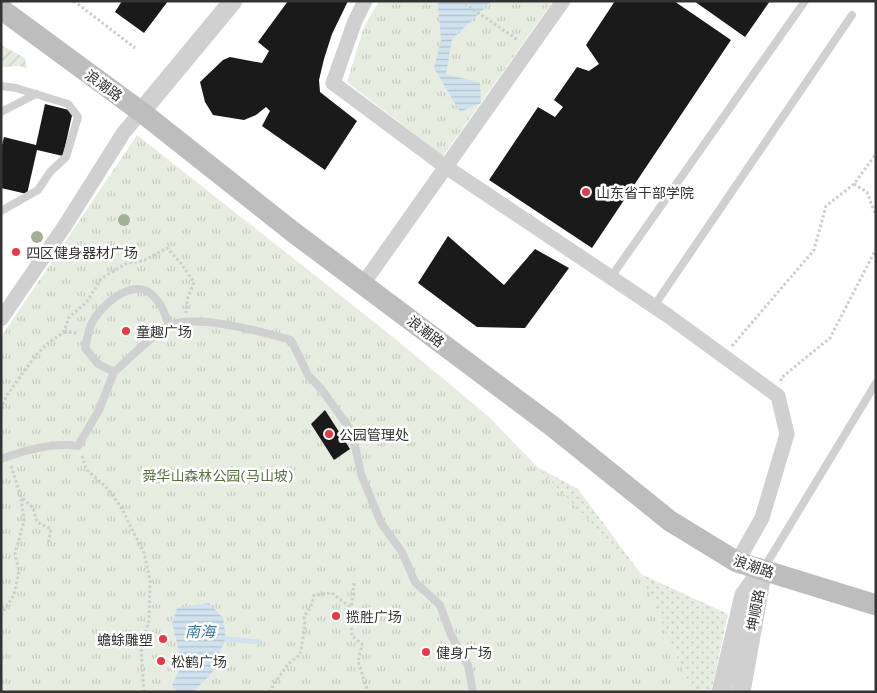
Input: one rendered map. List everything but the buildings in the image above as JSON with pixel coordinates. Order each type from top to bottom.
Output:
[{"type":"main road","name":"浪潮路","points":[[1,9],[140,112],[363,284],[552,426],[670,521],[736,562],[876,605]]},
{"type":"street","points":[[1,319],[64,227],[124,132],[232,1]]},
{"type":"street","points":[[365,1],[355,21],[333,83],[446,167],[654,306],[778,396],[787,434],[762,518],[736,562]]},
{"type":"street","points":[[363,284],[563,1]]},
{"type":"street","name":"坤顺路","points":[[722,692],[744,595],[763,570]]},
{"type":"street","name":"坤顺路","points":[[741,692],[763,570]]},
{"type":"lane","points":[[611,277],[805,1]]},
{"type":"lane","points":[[654,306],[852,15]]},
{"type":"lane","points":[[1,86],[68,104],[78,117],[66,156],[50,172],[38,190],[1,211]]},
{"type":"lane","points":[[1,112],[36,94]]},
{"type":"lane","points":[[114,372],[98,364],[85,348],[91,325],[105,304],[129,290],[148,292],[162,306],[169,326]]},
{"type":"lane","points":[[4,458],[46,446],[65,444],[78,446],[99,410],[114,372],[169,326],[194,321],[246,328],[291,340],[308,374],[352,432],[361,474],[381,523],[402,552],[415,582],[440,605],[451,635],[468,665],[473,692]]},
{"type":"lane","points":[[763,570],[876,383]]},
{"type":"path","points":[[74,1],[135,48]]},
{"type":"path","points":[[461,1],[530,48]]},
{"type":"path","points":[[724,356],[814,250],[826,206],[854,184],[876,154]]},
{"type":"path","points":[[854,184],[866,192],[876,216]]},
{"type":"path","points":[[778,396],[781,378],[830,338],[876,249]]},
{"type":"path","points":[[78,446],[86,469],[108,489],[121,507],[146,562],[150,580],[149,620],[141,647],[144,692]]},
{"type":"path","points":[[1,616],[14,595],[19,571],[15,554],[24,521],[21,497],[4,458]]},
{"type":"path","points":[[21,497],[33,508],[37,522],[51,529],[48,544]]},
{"type":"path","points":[[354,583],[351,608],[352,636],[362,644],[358,660],[368,692]]},
{"type":"path","points":[[269,692],[288,664],[300,654],[304,617],[312,604],[314,595],[332,594],[351,608]]},
{"type":"green space","points":[[379,1],[553,1],[443,156],[347,82],[364,27]]},
{"type":"green space","points":[[1,45],[25,58],[27,69],[20,66],[1,67]]},
{"type":"green space","name":"舜华山森林公园(马山坡)","points":[[137,135],[393,337],[488,416],[641,574],[692,692],[1,692],[1,337]]},
{"type":"green space","points":[[539,468],[578,489],[641,574],[728,614],[711,692],[692,692]]},
{"type":"water","points":[[441,1],[492,1],[452,39],[446,74],[480,83],[481,103],[460,112],[434,68],[441,40],[438,3]]},
{"type":"water","name":"南海","points":[[209,603],[223,618],[226,639],[220,651],[218,664],[193,692],[177,692],[172,686],[182,664],[172,623],[177,608]]},
{"type":"waterway","points":[[226,639],[259,642]]},
{"type":"place","name":"山东省干部学院","points":[[586,192]]},
{"type":"place","name":"四区健身器材广场","points":[[16,252]]},
{"type":"place","name":"童趣广场","points":[[126,331]]},
{"type":"place","name":"公园管理处","points":[[329,434]]},
{"type":"place","name":"揽胜广场","points":[[336,616]]},
{"type":"place","name":"蟾蜍雕塑","points":[[163,639]]},
{"type":"place","name":"健身广场","points":[[426,652]]},
{"type":"place","name":"松鹤广场","points":[[161,661]]}]
